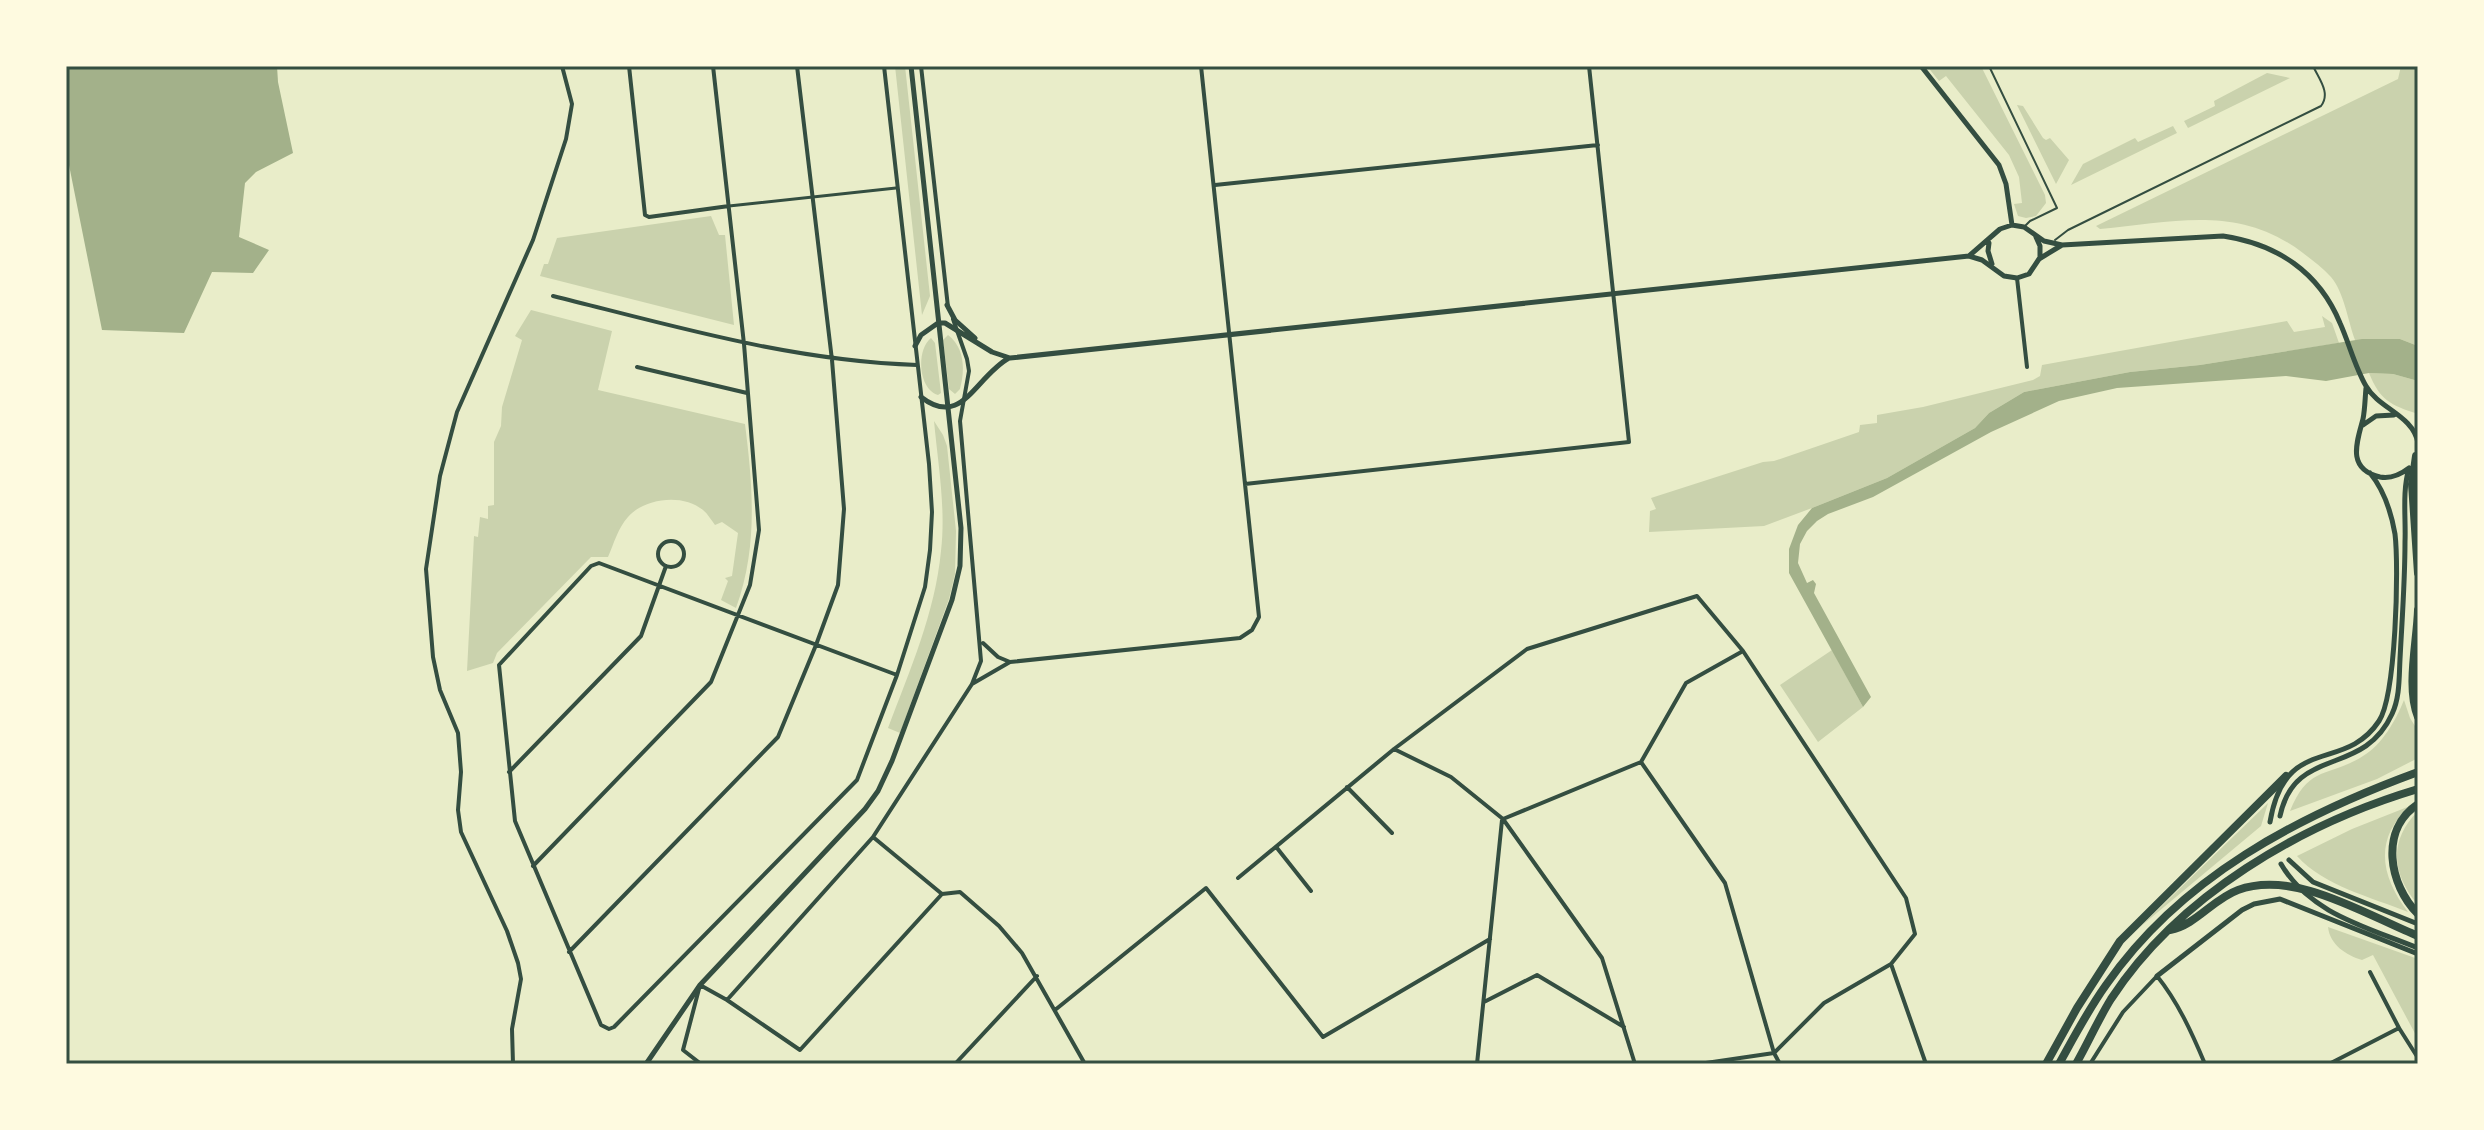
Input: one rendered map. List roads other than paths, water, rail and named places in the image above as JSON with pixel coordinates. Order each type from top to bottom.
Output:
[{"type":"highway","points":[[2417,453],[2412,484],[2418,573]]},
{"type":"highway","points":[[2418,610],[2412,691],[2418,717]]},
{"type":"highway","points":[[2059,1064],[2085,1017],[2115,973],[2159,922],[2192,892],[2263,842],[2342,802],[2418,772]]},
{"type":"highway","points":[[2046,1064],[2120,941],[2286,776]]},
{"type":"highway","points":[[2076,1064],[2111,999],[2169,930],[2219,889],[2259,861],[2329,824],[2418,789]]},
{"type":"highway","points":[[2418,804],[2400,824],[2392,843],[2392,865],[2400,891],[2418,914]]},
{"type":"highway","points":[[2169,930],[2183,927],[2221,897],[2252,885],[2269,883],[2291,885],[2418,936]]},
{"type":"street","points":[[513,1064],[512,1029],[521,979],[502,919],[461,832],[458,733],[440,690],[433,657],[426,569],[440,476],[457,412],[533,240],[566,139],[572,104],[562,66]]},
{"type":"street","points":[[629,66],[644,210],[649,217],[898,188]]},
{"type":"street","points":[[533,866],[711,682],[750,585],[759,530],[744,344],[713,66]]},
{"type":"street","points":[[569,952],[778,737],[838,585],[844,509],[832,360],[797,66]]},
{"type":"street","points":[[884,66],[932,512],[925,587],[897,675],[857,780],[614,1027],[609,1029],[601,1025],[515,821],[499,665],[595,564],[897,675]]},
{"type":"street","points":[[646,1064],[700,985],[865,809],[885,778],[958,580],[961,528],[911,66]]},
{"type":"street","points":[[727,1000],[873,837],[972,684],[981,661],[982,641],[961,434],[969,371],[959,332],[947,305],[921,66]]},
{"type":"street","points":[[972,684],[1010,662],[1240,638],[1247,634],[1259,617],[1201,66]]},
{"type":"street","points":[[1245,484],[1629,442],[1589,66]]},
{"type":"street","points":[[1921,66],[1999,165],[2006,184],[2012,225]]},
{"type":"street","points":[[1213,185],[1598,145]]},
{"type":"street","points":[[921,397],[939,409],[948,410],[963,401],[991,371],[1010,358],[1969,256],[2000,229],[2012,225],[2024,227],[2044,241],[2062,245]]},
{"type":"street","points":[[2034,235],[2042,257]]},
{"type":"street","points":[[1969,256],[2004,276],[2017,278],[2033,270],[2042,257],[2062,245],[2223,236],[2272,248],[2293,261],[2327,297],[2366,387],[2388,410],[2411,426],[2418,443]]},
{"type":"street","points":[[1991,239],[1988,251],[1994,268]]},
{"type":"street","points":[[2017,278],[2027,367]]},
{"type":"street","points":[[553,296],[744,344],[832,360],[917,365]]},
{"type":"street","points":[[947,305],[955,320],[984,347]]},
{"type":"street","points":[[915,346],[921,335],[938,323]]},
{"type":"street","points":[[938,323],[1010,358]]},
{"type":"street","points":[[637,367],[748,393]]},
{"type":"street","points":[[2270,822],[2277,794],[2286,776],[2307,761],[2350,746],[2364,736],[2379,721],[2387,700],[2396,587],[2395,537],[2387,502],[2357,456],[2355,442],[2366,387]]},
{"type":"street","points":[[2360,429],[2376,416],[2397,416]]},
{"type":"street","points":[[2280,816],[2288,791],[2299,779],[2324,764],[2347,758],[2366,747],[2382,731],[2393,713],[2398,686],[2404,579],[2405,493],[2409,468],[2417,453]]},
{"type":"street","points":[[2370,473],[2390,477],[2409,468]]},
{"type":"street","points":[[674,541],[684,551],[682,560],[675,566],[666,566],[659,559],[658,550],[664,542],[674,541]]},
{"type":"street","points":[[509,772],[641,636],[666,566]]},
{"type":"street","points":[[1238,878],[1394,749],[1527,649],[1697,596],[1743,651],[1906,898],[1915,934],[1891,964],[1824,1003],[1774,1053],[1699,1064]]},
{"type":"street","points":[[982,641],[990,651],[1010,662]]},
{"type":"street","points":[[1503,819],[1641,762],[1686,683],[1743,651]]},
{"type":"street","points":[[1394,749],[1451,777],[1503,819],[1602,958],[1635,1064]]},
{"type":"street","points":[[1641,762],[1725,883],[1774,1053],[1780,1064]]},
{"type":"street","points":[[1347,787],[1392,833]]},
{"type":"street","points":[[1477,1064],[1503,819]]},
{"type":"street","points":[[873,837],[942,894]]},
{"type":"street","points":[[1277,848],[1311,891]]},
{"type":"street","points":[[2289,860],[2313,882],[2418,924]]},
{"type":"street","points":[[2281,864],[2299,890],[2327,910],[2418,951]]},
{"type":"street","points":[[1055,1010],[1206,888],[1323,1037],[1490,939]]},
{"type":"street","points":[[700,985],[800,1050],[942,894],[960,892],[999,926],[1037,976],[1085,1064]]},
{"type":"street","points":[[2090,1064],[2123,1012],[2157,976],[2254,904],[2280,899],[2418,951]]},
{"type":"street","points":[[1891,964],[1926,1064]]},
{"type":"street","points":[[2370,972],[2418,1058]]},
{"type":"street","points":[[1484,1002],[1537,975],[1624,1027]]},
{"type":"street","points":[[955,1064],[1037,976]]},
{"type":"street","points":[[2157,976],[2187,1024],[2205,1064]]},
{"type":"street","points":[[700,985],[683,1050],[701,1064]]},
{"type":"street","points":[[2329,1064],[2399,1028]]},
{"type":"lane","points":[[1989,66],[2057,208],[2024,227]]},
{"type":"lane","points":[[2042,257],[2054,241],[2068,230],[2321,106],[2325,93],[2313,66]]}]
